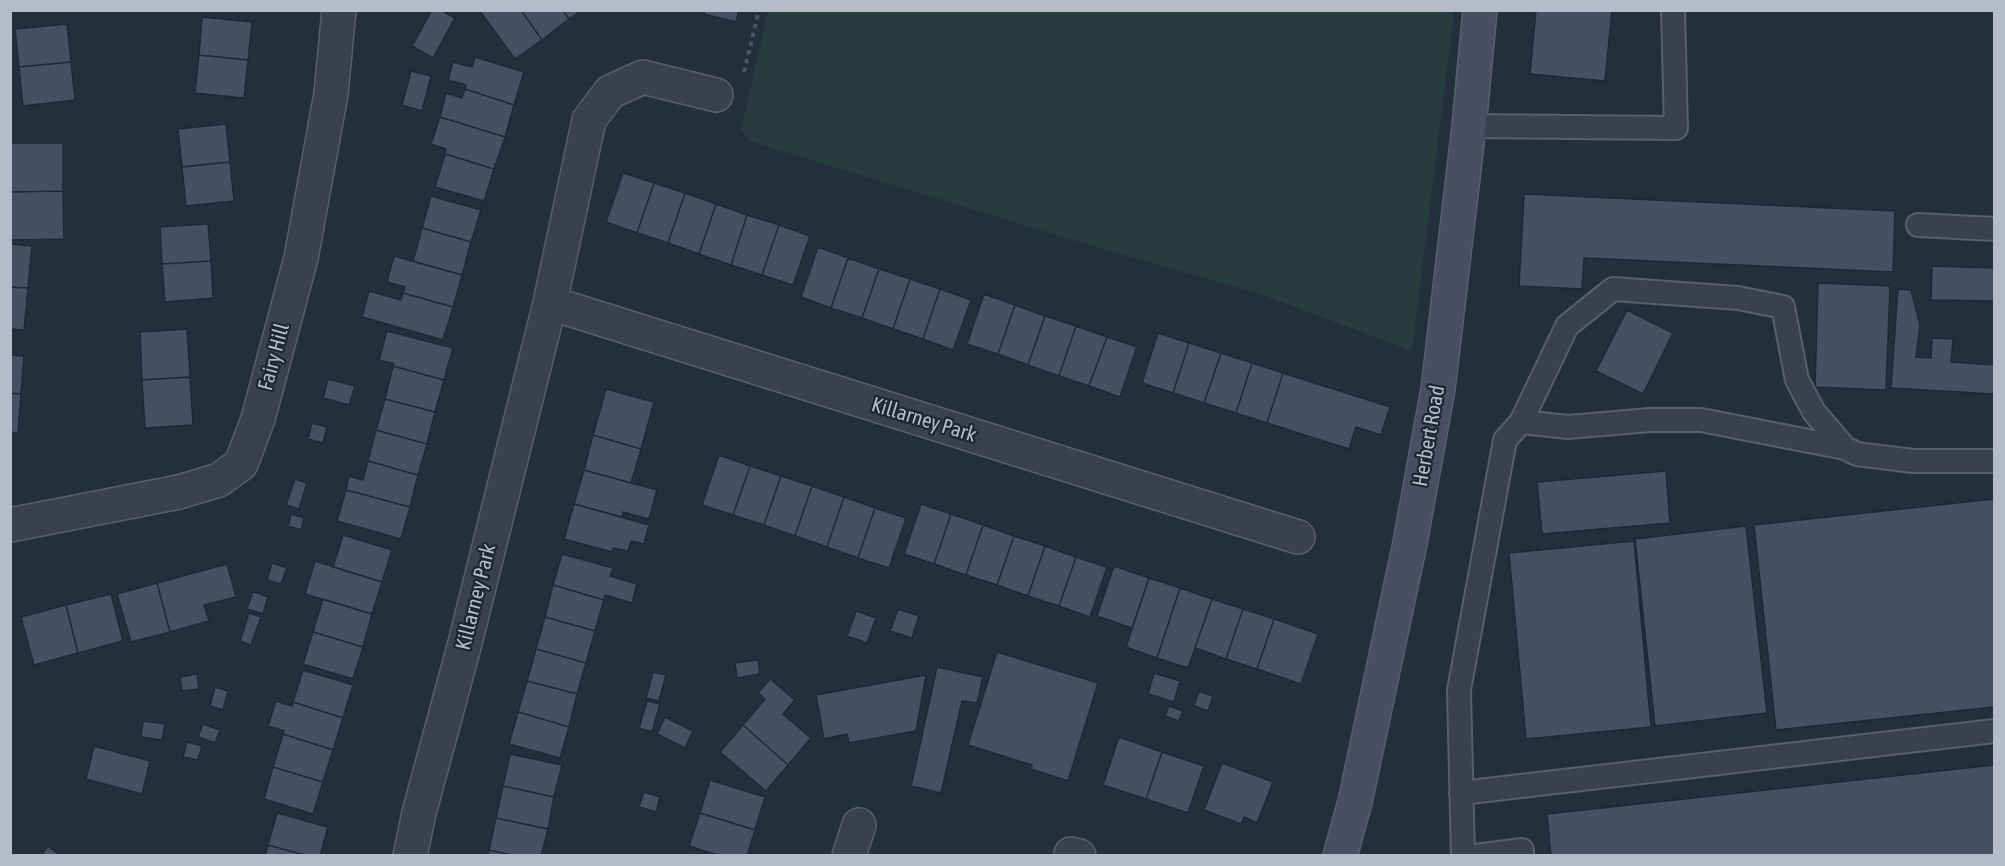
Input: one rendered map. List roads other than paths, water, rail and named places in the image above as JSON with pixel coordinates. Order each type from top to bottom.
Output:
[{"type":"street","name":"Fairy Hill","points":[[10,525],[179,492],[219,480],[241,464],[258,419],[301,258],[331,94],[339,10]]},
{"type":"street","name":"Herbert Road","points":[[1340,855],[1357,790],[1410,543],[1438,389],[1469,126],[1480,10]]},
{"type":"street","name":"Killarney Park","points":[[410,855],[549,303],[589,120],[610,92],[643,77],[716,95]]},
{"type":"street","name":"Killarney Park","points":[[549,303],[1298,537]]},
{"type":"street","points":[[849,855],[858,825]]},
{"type":"lane","points":[[1469,126],[1676,129],[1673,10]]},
{"type":"lane","points":[[1918,225],[1995,229]]},
{"type":"lane","points":[[1463,855],[1459,690],[1505,440],[1521,422],[1567,326],[1613,289],[1738,298],[1783,307],[1797,380],[1814,412],[1845,448]]},
{"type":"lane","points":[[1521,422],[1568,427],[1650,420],[1701,420],[1845,448],[1857,454],[1913,461],[1995,461]]},
{"type":"lane","points":[[1461,793],[1995,731]]},
{"type":"lane","points":[[1476,855],[1522,850],[1522,855]]}]
